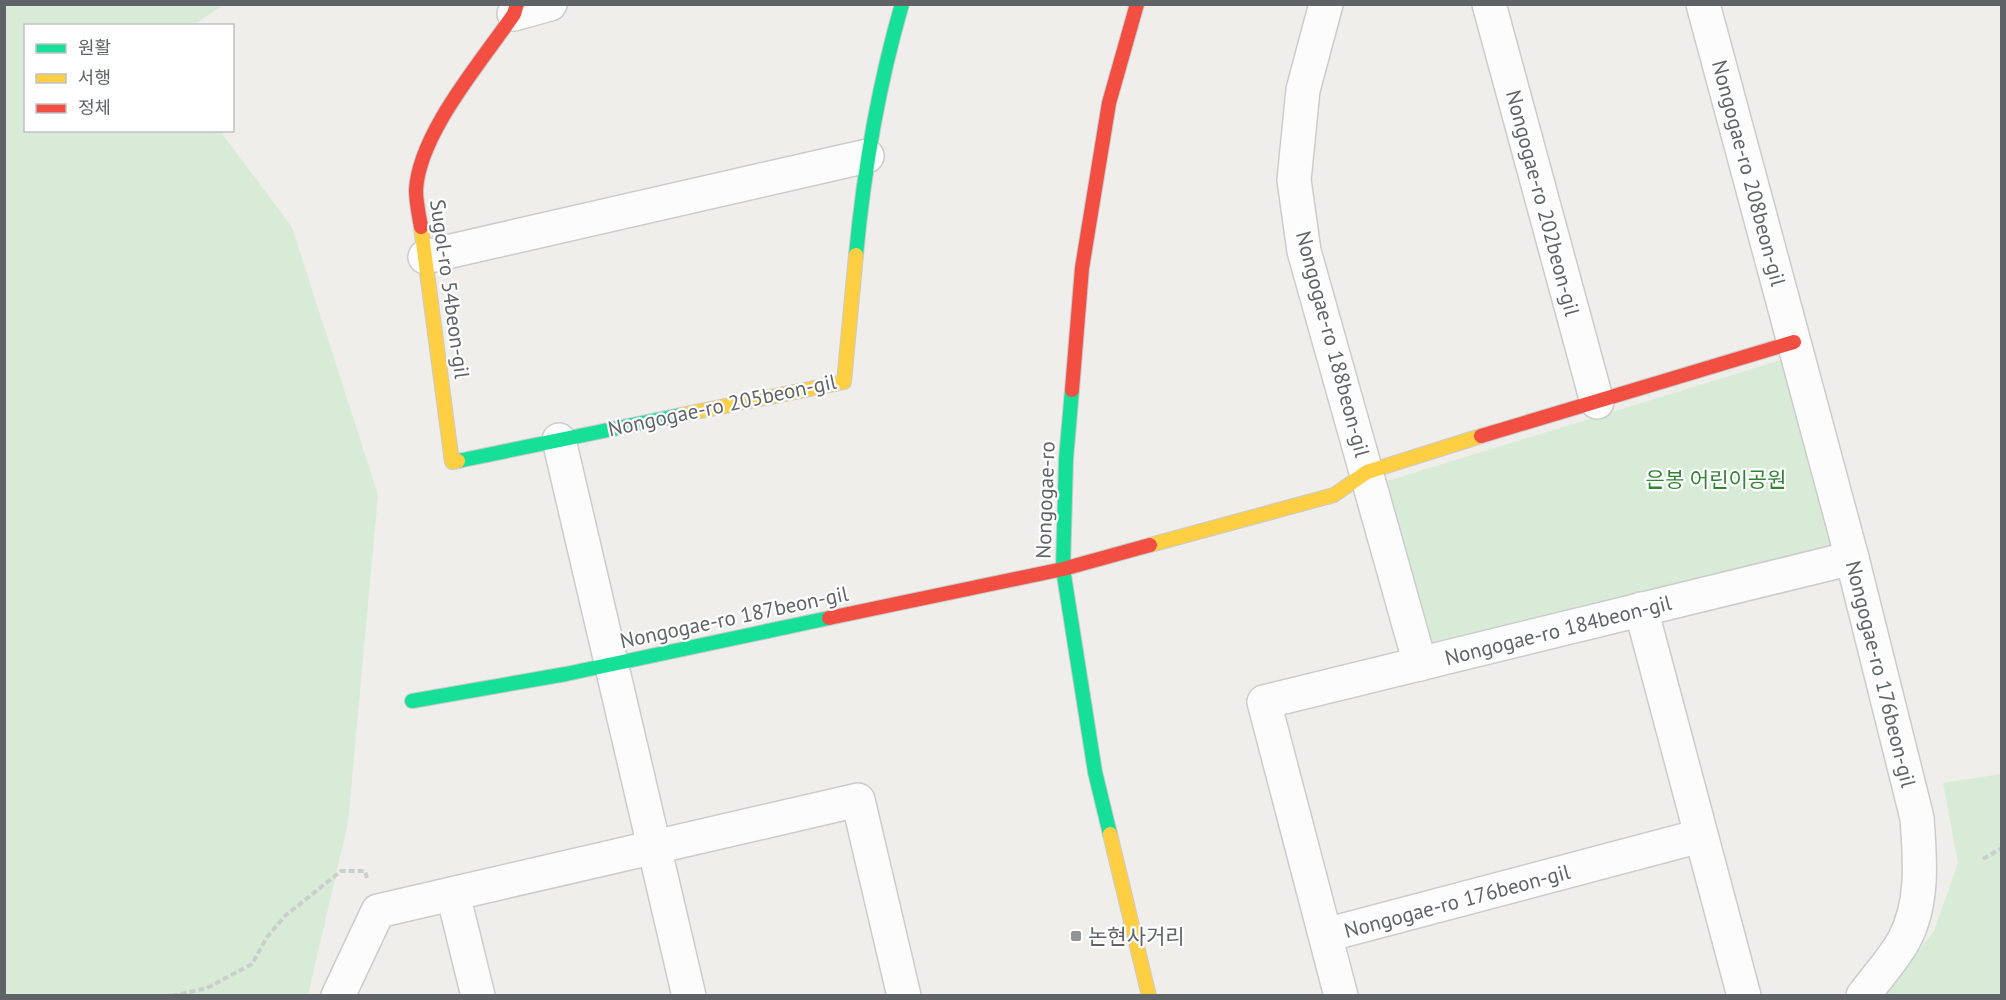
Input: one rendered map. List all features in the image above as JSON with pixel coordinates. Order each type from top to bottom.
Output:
[{"type":"street","points":[[516,9],[550,4]]},
{"type":"street","name":"Nongogae-ro 205beon-gil","points":[[452,462],[844,381],[867,156],[887,56],[902,4]]},
{"type":"street","name":"Nongogae-ro","points":[[1137,4],[1109,103],[1082,268],[1066,459],[1064,569],[1095,772],[1149,996]]},
{"type":"street","name":"Nongogae-ro 188beon-gil","points":[[1326,4],[1303,90],[1294,180],[1304,251],[1367,472]]},
{"type":"street","name":"Nongogae-ro 202beon-gil","points":[[1489,4],[1597,402]]},
{"type":"street","name":"Nongogae-ro 208beon-gil","points":[[1703,4],[1794,342]]},
{"type":"street","name":"Sugol-ro 54beon-gil","points":[[452,462],[416,190],[422,159],[436,126],[516,9]]},
{"type":"street","points":[[425,257],[867,156]]},
{"type":"street","name":"Nongogae-ro 188beon-gil","points":[[1064,569],[1334,495],[1367,472],[1794,342]]},
{"type":"street","name":"Nongogae-ro 176beon-gil","points":[[1794,342],[1852,558],[1917,818],[1920,858],[1918,898],[1904,940],[1863,996]]},
{"type":"street","points":[[559,440],[689,996]]},
{"type":"street","points":[[1367,472],[1420,664]]},
{"type":"street","name":"Nongogae-ro 184beon-gil","points":[[1326,936],[1264,702],[1852,558]]},
{"type":"street","name":"Nongogae-ro 187beon-gil","points":[[412,701],[611,664],[1064,569]]},
{"type":"street","points":[[1641,609],[1744,996]]},
{"type":"street","points":[[338,996],[378,911],[858,800],[904,996]]},
{"type":"street","name":"Nongogae-ro 176beon-gil","points":[[1341,996],[1326,936],[1700,836]]},
{"type":"street","points":[[453,894],[478,996]]},
{"type":"path","points":[[1983,859],[2001,848]]},
{"type":"path","points":[[172,996],[207,988],[252,964],[267,937],[285,916],[341,871],[365,872],[378,911]]},
{"type":"green space","points":[[5,4],[223,5],[195,24],[24,24],[24,132],[221,132],[292,227],[378,495],[348,823],[308,995],[5,995]]},
{"type":"green space","name":"은봉 어린이공원","points":[[1784,359],[1832,549],[1432,642],[1384,482]]},
{"type":"green space","points":[[2001,774],[2001,995],[1885,995],[1934,931],[1958,863],[1943,783]]},
{"type":"traffic: fast","points":[[856,255],[873,128],[902,4]]},
{"type":"traffic: fast","points":[[1072,390],[1066,459],[1063,569],[1095,772],[1110,834]]},
{"type":"traffic: fast","points":[[458,461],[681,415]]},
{"type":"traffic: fast","points":[[412,701],[566,674],[829,618]]},
{"type":"traffic: slow","points":[[421,227],[452,462],[458,461]]},
{"type":"traffic: slow","points":[[681,415],[844,382],[856,255]]},
{"type":"traffic: slow","points":[[1150,545],[1334,495],[1367,472],[1481,436]]},
{"type":"traffic: slow","points":[[1110,834],[1149,996]]},
{"type":"traffic: jam","points":[[421,227],[416,190],[420,168],[428,145],[454,98],[514,14],[517,4]]},
{"type":"traffic: jam","points":[[1072,390],[1082,268],[1109,103],[1137,4]]},
{"type":"traffic: jam","points":[[1481,436],[1794,342]]},
{"type":"traffic: jam","points":[[829,618],[1063,569],[1150,545]]},
{"type":"place","name":"논현사거리","points":[[1076,936]]}]
